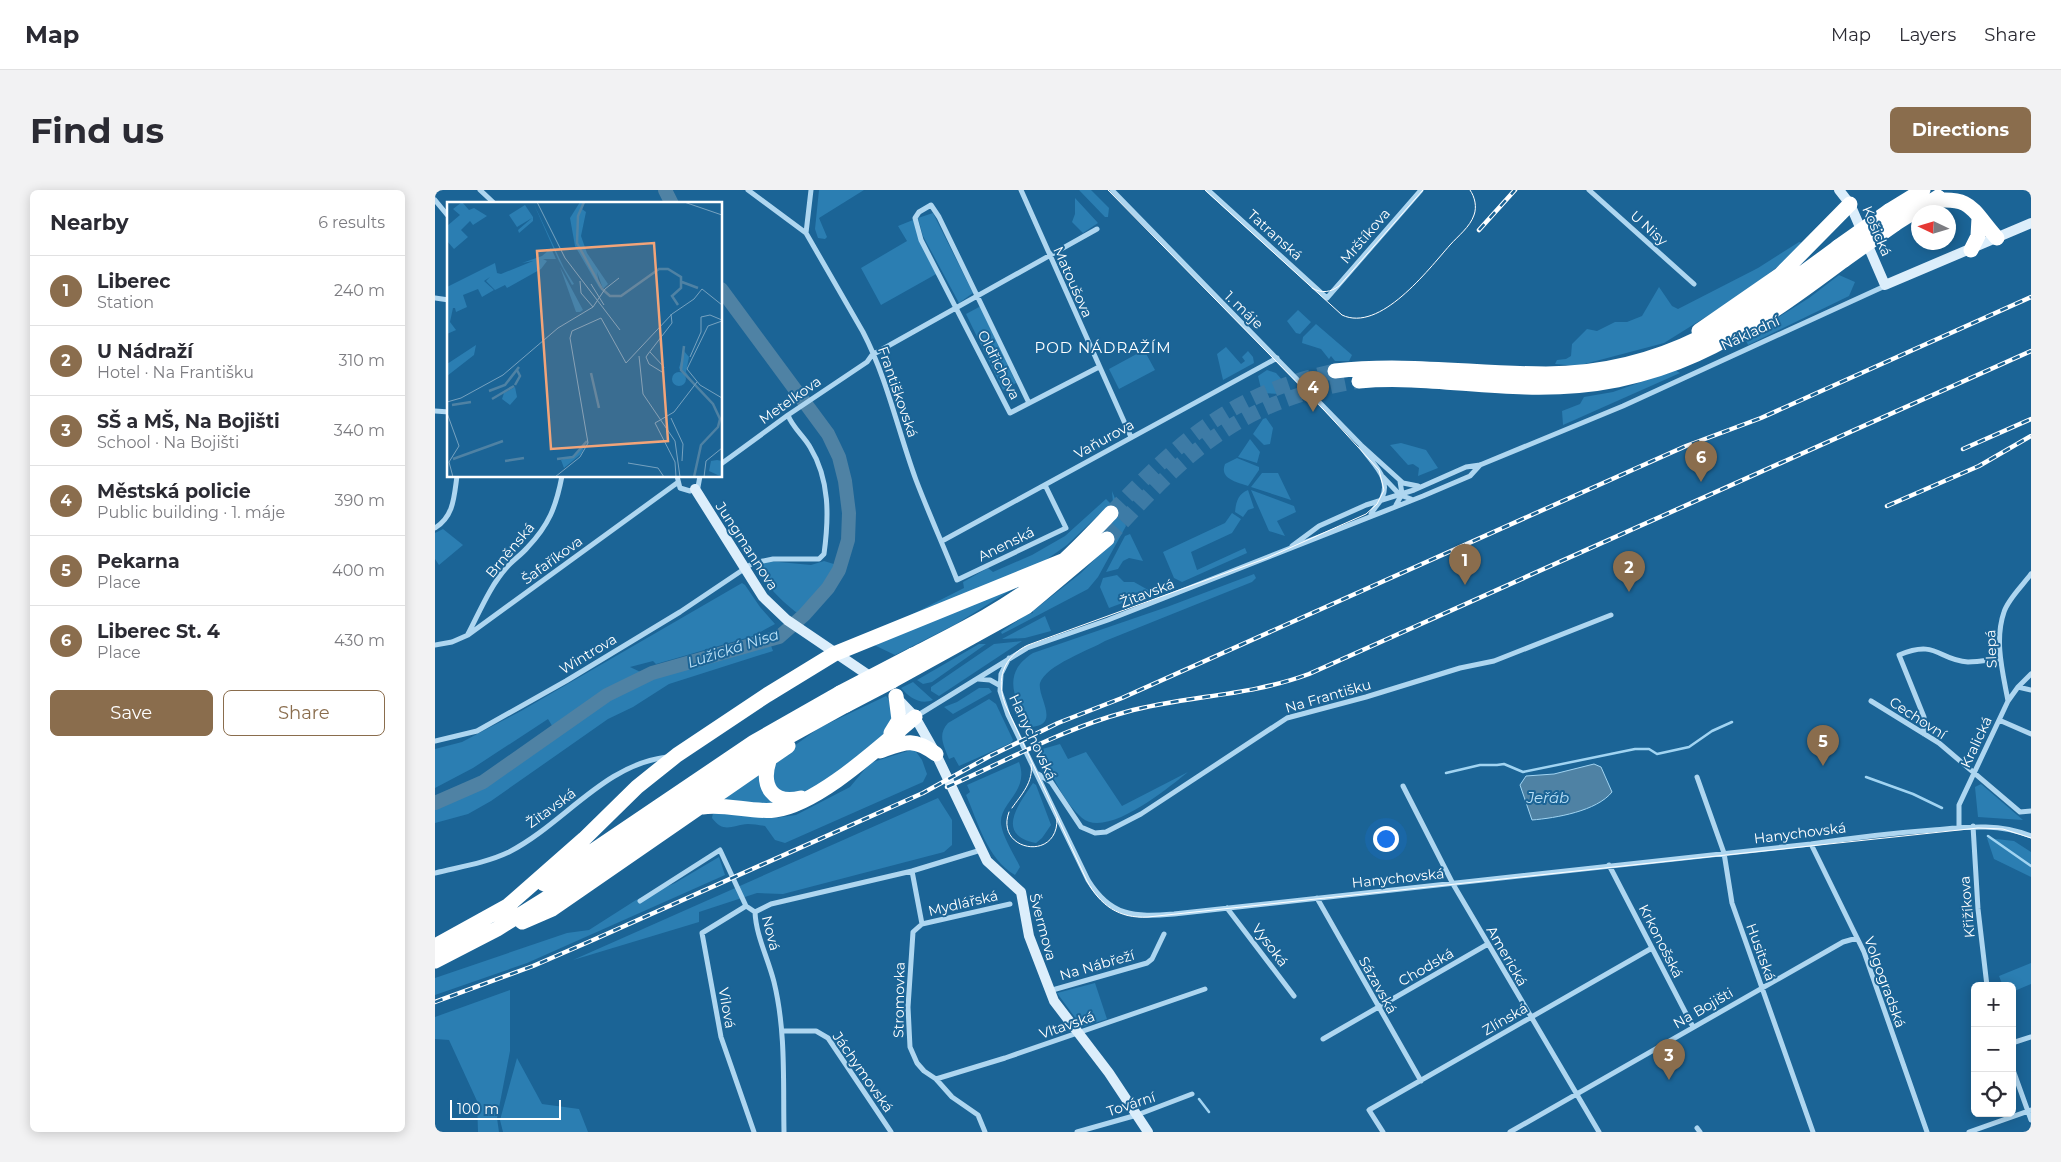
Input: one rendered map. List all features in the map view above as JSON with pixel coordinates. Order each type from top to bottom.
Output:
[{"type":"highway","points":[[1335,372],[1386,366],[1548,374],[1623,366],[1667,353],[1721,329],[1841,254],[1927,195],[1949,190]]},
{"type":"highway","points":[[1927,195],[1966,202],[1997,238]]},
{"type":"highway","points":[[1623,366],[1695,333],[1761,290],[1796,261],[1848,197]]},
{"type":"highway","points":[[1971,250],[1978,236],[1979,218]]},
{"type":"highway","points":[[1359,381],[1405,379],[1553,387],[1626,378],[1677,363],[1720,344],[1769,316],[1841,254]]},
{"type":"highway","points":[[916,661],[1040,581],[1065,560],[1111,513]]},
{"type":"highway","points":[[435,946],[503,910],[561,873],[754,742],[1026,607],[1107,539]]},
{"type":"highway","points":[[503,910],[584,839],[637,787],[677,756],[767,695],[834,654],[1065,560]]},
{"type":"highway","points":[[869,755],[897,726],[899,711],[896,696]]},
{"type":"highway","points":[[497,929],[525,921],[552,910],[769,761],[831,713],[843,699]]},
{"type":"highway","points":[[435,961],[497,929],[583,875],[761,752],[831,713]]},
{"type":"highway","points":[[700,808],[713,806],[772,811],[793,806],[817,794],[915,717]]},
{"type":"highway","points":[[869,755],[903,743],[915,742],[936,754]]},
{"type":"highway","points":[[769,761],[766,782],[774,794],[789,800],[817,794]]},
{"type":"street","points":[[480,190],[493,202]]},
{"type":"street","points":[[747,190],[806,233],[811,190]]},
{"type":"street","name":"Matoušova","points":[[1021,190],[1131,437]]},
{"type":"street","name":"1. máje","points":[[1111,190],[1361,445],[1407,485],[1419,486]]},
{"type":"street","name":"Tatranská","points":[[1208,190],[1327,298]]},
{"type":"street","name":"Mrštíkova","points":[[1327,298],[1421,190]]},
{"type":"street","name":"U Nisy","points":[[1589,190],[1694,284]]},
{"type":"street","name":"Košická","points":[[1839,190],[1848,197],[1885,286]]},
{"type":"street","points":[[435,200],[447,215]]},
{"type":"street","name":"Oldřichova","points":[[1029,403],[979,297],[931,205],[919,212],[915,218],[921,240],[1010,413],[1029,403],[1099,366]]},
{"type":"street","name":"Nákladní","points":[[1419,486],[1466,468],[1480,465],[1623,406],[1885,286],[2031,223]]},
{"type":"street","points":[[871,355],[958,309],[1097,229]]},
{"type":"street","name":"Františkovská","points":[[806,233],[863,332],[871,347],[871,355],[882,372],[916,480],[957,580]]},
{"type":"street","name":"Metelkova","points":[[723,463],[788,414],[867,362],[871,355]]},
{"type":"street","name":"Vaňurova","points":[[942,541],[1277,358]]},
{"type":"street","name":"Wintrova","points":[[435,741],[477,731],[655,627],[760,560],[815,561],[824,554],[828,512],[821,472],[810,447],[790,421],[788,414]]},
{"type":"street","name":"1. máje","points":[[1361,445],[1382,476],[1401,495]]},
{"type":"street","name":"Nákladní","points":[[1371,514],[1470,476],[1480,465]]},
{"type":"street","name":"1. máje","points":[[1371,514],[1381,500],[1384,485],[1382,476]]},
{"type":"street","points":[[435,528],[443,523],[453,509],[457,478]]},
{"type":"street","name":"Brněnská","points":[[468,635],[487,597],[507,567],[528,547],[548,522],[557,504],[562,478]]},
{"type":"street","points":[[677,478],[677,483],[685,490],[695,489],[700,484],[700,478]]},
{"type":"street","points":[[1393,506],[1401,495],[1399,479]]},
{"type":"street","name":"Šafaříkova","points":[[435,645],[452,642],[468,635],[677,483]]},
{"type":"street","name":"Anenská","points":[[957,580],[1066,528],[1045,485]]},
{"type":"street","points":[[1373,502],[1381,496],[1384,485]]},
{"type":"street","name":"Žitavská","points":[[1292,546],[1319,526],[1373,502],[1401,495],[1419,486]]},
{"type":"street","name":"Jungmannova","points":[[695,489],[763,597],[787,620],[879,683]]},
{"type":"street","points":[[1401,495],[1416,498]]},
{"type":"street","name":"Žitavská","points":[[915,717],[1027,648],[1108,620],[1292,546],[1323,536],[1371,514]]},
{"type":"street","name":"Slepá","points":[[2008,702],[2000,659],[1999,633],[2004,611],[2031,574]]},
{"type":"street","name":"Na Františku","points":[[1038,774],[1051,782],[1081,827],[1095,833],[1106,832],[1141,814],[1287,718],[1366,697],[1460,668],[1494,661],[1611,615]]},
{"type":"street","points":[[1924,734],[1923,717],[1899,655],[1922,648],[1938,651],[1954,659],[1968,662],[2000,659]]},
{"type":"street","points":[[999,685],[1001,674],[1009,658]]},
{"type":"street","name":"Kralická","points":[[1959,827],[1959,805],[1999,720],[2018,687],[2031,674]]},
{"type":"street","name":"Hanychovská","points":[[978,679],[990,680],[999,685],[1008,715],[1038,774],[1087,880],[1094,890],[1109,904],[1127,914],[1140,917],[1811,844],[1890,833],[1973,826],[1997,826],[2031,836]]},
{"type":"street","name":"Švermova","points":[[879,683],[896,696],[915,717],[936,754],[981,850],[994,870],[1021,892],[1029,936],[1049,991],[1148,1132]]},
{"type":"street","points":[[2018,687],[2031,690]]},
{"type":"street","name":"Cechovní","points":[[1871,701],[1939,743],[2020,812],[2031,811]]},
{"type":"street","points":[[1999,720],[2031,734]]},
{"type":"street","name":"Žitavská","points":[[435,873],[508,852],[555,821],[615,773],[646,759],[677,756]]},
{"type":"street","name":"Husitská","points":[[1697,777],[1724,853],[1732,903],[1813,1132]]},
{"type":"street","name":"Americká","points":[[1403,786],[1452,883],[1599,1132]]},
{"type":"street","name":"Křižíkova","points":[[1973,826],[1978,909],[1987,982]]},
{"type":"street","name":"Volgogradská","points":[[1811,844],[1857,938],[1927,1132]]},
{"type":"street","points":[[640,901],[720,850],[746,906],[755,912]]},
{"type":"street","name":"Nová","points":[[784,1132],[782,1030],[774,982],[755,926],[755,912],[771,904],[912,871],[981,850]]},
{"type":"street","name":"Krkonošská","points":[[1609,865],[1693,1027]]},
{"type":"street","points":[[912,871],[921,924]]},
{"type":"street","name":"Sázavská","points":[[1317,898],[1377,1008],[1421,1081]]},
{"type":"street","name":"Mydlářská","points":[[921,924],[1010,904]]},
{"type":"street","name":"Vilová","points":[[746,906],[702,933],[721,1037],[754,1132]]},
{"type":"street","name":"Vysoká","points":[[1227,908],[1294,996]]},
{"type":"street","name":"Stromovka","points":[[921,924],[913,932],[908,1007],[910,1047],[917,1063],[936,1079],[952,1097],[978,1115],[985,1132]]},
{"type":"street","name":"Na Nábřeží","points":[[1049,991],[1147,963],[1152,959],[1163,934]]},
{"type":"street","name":"Na Bojišti","points":[[1510,1132],[1762,986],[1843,942],[1857,938]]},
{"type":"street","name":"Chodská","points":[[1323,1039],[1488,944]]},
{"type":"street","name":"Zlínská","points":[[1383,1132],[1369,1110],[1652,948]]},
{"type":"street","name":"Vltavská","points":[[936,1079],[1005,1058],[1205,989]]},
{"type":"street","name":"Jáchymovská","points":[[782,1030],[816,1031],[828,1038],[891,1132]]},
{"type":"street","points":[[2016,1042],[2031,1037]]},
{"type":"street","points":[[2014,1072],[2031,1120]]},
{"type":"street","name":"Tovární","points":[[1077,1132],[1137,1115],[1193,1094]]},
{"type":"street","points":[[1969,1132],[2029,1111]]},
{"type":"shaded area","points":[[819,190],[864,190],[819,218],[827,237],[825,239],[818,238],[815,229]]},
{"type":"shaded area","points":[[1079,190],[1091,190],[1109,208],[1108,217],[1105,217]]},
{"type":"shaded area","points":[[1075,198],[1098,223],[1083,233],[1072,222],[1075,214]]},
{"type":"shaded area","points":[[933,213],[973,293],[959,303],[923,236],[918,218]]},
{"type":"shaded area","points":[[913,220],[938,273],[881,305],[861,268],[907,241],[898,226]]},
{"type":"shaded area","points":[[1799,242],[1803,243],[1799,250],[1744,293],[1664,343],[1577,366],[1555,364],[1557,360],[1566,359],[1571,356],[1572,344],[1587,329],[1597,331],[1615,322],[1627,322],[1642,316],[1659,287],[1672,306],[1678,309],[1758,268]]},
{"type":"shaded area","points":[[1839,275],[1855,282],[1849,296],[1748,345],[1745,338],[1809,298]]},
{"type":"shaded area","points":[[981,306],[1016,383],[1003,390],[966,314]]},
{"type":"shaded area","points":[[1298,310],[1311,322],[1300,334],[1296,333],[1287,321]]},
{"type":"shaded area","points":[[1316,324],[1352,355],[1349,361],[1335,361],[1331,356],[1329,359],[1321,349],[1302,343],[1303,337]]},
{"type":"shaded area","points":[[1226,347],[1241,364],[1245,361],[1242,357],[1248,351],[1253,357],[1254,363],[1223,380],[1217,354]]},
{"type":"shaded area","points":[[1144,350],[1155,370],[1119,389],[1109,369]]},
{"type":"shaded area","points":[[1267,370],[1276,373],[1285,383],[1285,389],[1280,394],[1262,393],[1258,376]]},
{"type":"shaded area","points":[[1675,370],[1680,373],[1563,425],[1562,411],[1580,404],[1584,397],[1613,392]]},
{"type":"shaded area","points":[[1266,418],[1273,428],[1270,444],[1264,445],[1253,434],[1263,419]]},
{"type":"shaded area","points":[[1250,439],[1260,452],[1257,463],[1238,457]]},
{"type":"shaded area","points":[[1401,443],[1426,450],[1438,468],[1418,476],[1419,468],[1413,464],[1408,465],[1390,445]]},
{"type":"shaded area","points":[[1237,458],[1259,467],[1259,470],[1248,486],[1230,479],[1225,473],[1225,464]]},
{"type":"shaded area","points":[[1262,473],[1278,473],[1291,500],[1251,487]]},
{"type":"shaded area","points":[[1248,490],[1254,508],[1248,510],[1243,517],[1235,512],[1236,505],[1240,496]]},
{"type":"shaded area","points":[[1251,490],[1294,506],[1296,512],[1277,521],[1285,536],[1269,531]]},
{"type":"shaded area","points":[[1112,491],[1126,526],[1098,577],[1088,589],[1002,634],[1001,632],[1026,615],[1033,613],[1033,611],[1081,573],[1111,543],[1100,533],[1106,508],[1067,545],[1043,562],[877,632],[964,588],[963,582],[988,568],[993,572],[1032,555],[1065,536],[1106,499],[1110,503],[1113,502]]},
{"type":"shaded area","points":[[1232,513],[1241,519],[1232,533],[1191,552],[1197,570],[1245,548],[1247,553],[1182,582],[1174,578],[1163,552],[1225,523]]},
{"type":"shaded area","points":[[443,529],[463,545],[439,565],[435,559],[435,533]]},
{"type":"shaded area","points":[[1130,534],[1143,561],[1129,558],[1123,561],[1118,569],[1106,572],[1125,536]]},
{"type":"shaded area","points":[[768,561],[811,565],[824,561],[837,565],[821,592],[800,615],[775,593],[764,580],[756,565]]},
{"type":"shaded area","points":[[1254,574],[1256,578],[1252,582],[1105,641],[1059,664],[1044,676],[1040,683],[1046,710],[1045,722],[1030,727],[1019,707],[1013,688],[1017,670],[1023,661],[1033,653],[1167,607]]},
{"type":"shaded area","points":[[1117,575],[1124,582],[1134,582],[1150,591],[1149,593],[1109,608],[1100,587],[1103,578]]},
{"type":"shaded area","points":[[1024,582],[956,624],[895,655],[872,644]]},
{"type":"shaded area","points":[[742,583],[775,624],[753,636],[656,664],[653,661],[630,667],[651,677],[770,643],[773,651],[669,684],[633,707],[608,719],[491,801],[468,814],[435,823],[435,805],[483,787],[557,734],[548,719],[473,768],[435,788],[435,749],[462,742],[521,711]]},
{"type":"shaded area","points":[[1045,616],[1051,631],[1025,638],[1002,639]]},
{"type":"shaded area","points":[[1022,641],[939,696],[931,691],[931,687],[994,644]]},
{"type":"shaded area","points":[[979,644],[986,644],[932,682],[923,684],[917,680]]},
{"type":"shaded area","points":[[913,682],[933,700],[924,702],[916,700],[901,688]]},
{"type":"shaded area","points":[[979,688],[989,688],[992,692],[953,714],[944,707],[957,702]]},
{"type":"shaded area","points":[[886,696],[893,704],[894,724],[860,757],[834,775],[792,796],[774,788],[772,763],[776,759],[819,728]]},
{"type":"shaded area","points":[[989,699],[996,704],[1013,740],[1011,743],[959,766],[954,757],[949,759],[945,750],[942,736],[945,727],[948,723]]},
{"type":"shaded area","points":[[1060,744],[1068,759],[1086,752],[1122,806],[1188,772],[1137,809],[1106,822],[1093,823],[1082,818],[1069,804],[1039,750]]},
{"type":"shaded area","points":[[914,749],[922,760],[927,774],[923,782],[785,843],[775,840],[765,826],[748,824],[724,827],[716,823],[712,818],[713,813],[775,818],[796,815],[850,787],[870,763]]},
{"type":"shaded area","points":[[1019,762],[1021,781],[1005,809],[1001,824],[1006,840],[1020,867],[1015,875],[997,860],[990,850],[966,795],[970,792],[967,785]]},
{"type":"shaded area","points":[[759,773],[760,785],[782,806],[726,800],[724,797]]},
{"type":"shaded area","points":[[1033,783],[1036,785],[1051,825],[1036,843],[1023,839],[1016,833],[1013,826],[1013,818]]},
{"type":"shaded area","points":[[1981,784],[2023,820],[1978,817],[1975,787]]},
{"type":"shaded area","points":[[938,798],[952,820],[952,845],[944,852],[783,894],[757,893],[699,912],[699,922],[573,960]]},
{"type":"shaded area","points":[[1987,838],[2014,841],[2031,852],[2031,877],[1994,859]]},
{"type":"shaded area","points":[[719,857],[725,875],[527,963],[435,995],[435,978],[567,933],[589,930],[636,900],[675,883]]},
{"type":"shaded area","points":[[2031,963],[2031,984],[2016,990],[2016,982],[2001,982],[1999,976]]},
{"type":"shaded area","points":[[1095,983],[1107,1019],[1082,1027],[1057,993]]},
{"type":"shaded area","points":[[510,990],[510,1051],[497,1118],[499,1132],[478,1132],[477,1101],[449,1040],[435,1039],[435,1017]]},
{"type":"shaded area","points":[[517,1058],[542,1104],[579,1109],[588,1132],[503,1132],[500,1120]]},
{"type":"water","name":"Jeřáb","points":[[1594,764],[1601,767],[1612,792],[1605,799],[1586,809],[1532,820],[1520,785],[1526,776],[1554,774]]},
{"type":"waterway","name":"Lužická Nisa","points":[[665,190],[671,202]]},
{"type":"waterway","name":"Lužická Nisa","points":[[435,803],[483,782],[607,695],[652,673],[779,637],[804,615],[828,588],[839,570],[848,540],[849,513],[845,481],[839,457],[828,434],[723,292]]},
{"type":"waterway","points":[[1446,773],[1480,765],[1504,764],[1523,772],[1635,749],[1649,749],[1657,754],[1689,747],[1712,731],[1732,722]]},
{"type":"waterway","points":[[1866,777],[1913,794],[1942,808]]},
{"type":"waterway","points":[[1988,836],[2031,866]]},
{"type":"waterway","points":[[1199,1099],[1209,1112]]},
{"type":"tunnel","points":[[1111,513],[1161,463],[1211,422],[1267,392],[1299,380],[1335,371]]},
{"type":"tunnel","points":[[1107,539],[1163,481],[1190,456],[1217,435],[1247,417],[1280,402],[1317,390],[1359,381]]},
{"type":"tram line","points":[[1108,190],[1325,411],[1379,470],[1384,490],[1377,504],[1366,514],[1267,558],[1028,645],[1019,650],[1007,662],[1001,686],[1005,704],[1087,881],[1092,890],[1111,909],[1128,916],[1148,917],[1978,828],[2003,829],[2031,838]]},
{"type":"tram line","points":[[1205,190],[1342,315],[1357,318],[1372,315],[1402,296],[1463,231],[1470,223],[1475,212],[1475,202],[1470,190]]},
{"type":"tram line","points":[[1312,288],[1326,291],[1333,290],[1339,286],[1423,190]]},
{"type":"tram line","points":[[1012,808],[1029,782],[1031,764]]},
{"type":"tram line","points":[[1009,812],[1007,825],[1010,836],[1018,843],[1028,846],[1039,846],[1048,842],[1055,832],[1057,818]]},
{"type":"railway","points":[[1479,230],[1515,190]]},
{"type":"railway","points":[[435,1002],[533,966],[593,940],[923,793],[990,756],[1058,723],[1122,698],[1686,446],[1761,418],[2031,297]]},
{"type":"railway","points":[[947,787],[1058,736],[1103,719],[1149,706],[1240,692],[1286,682],[1309,674],[2031,351]]},
{"type":"railway","points":[[1963,449],[2031,419]]},
{"type":"railway","points":[[1887,506],[1979,466],[2031,436]]},
{"type":"place","name":"Městská policie","points":[[1313,412]]},
{"type":"place","name":"Liberec St. 4","points":[[1701,482]]},
{"type":"place","name":"Liberec","points":[[1465,585]]},
{"type":"place","name":"U Nádraží","points":[[1629,592]]},
{"type":"place","name":"Pekarna","points":[[1823,766]]},
{"type":"place","name":"SŠ a MŠ, Na Bojišti","points":[[1669,1080]]},
{"type":"district","name":"POD NÁDRAŽÍM","points":[[1103,347]]}]
